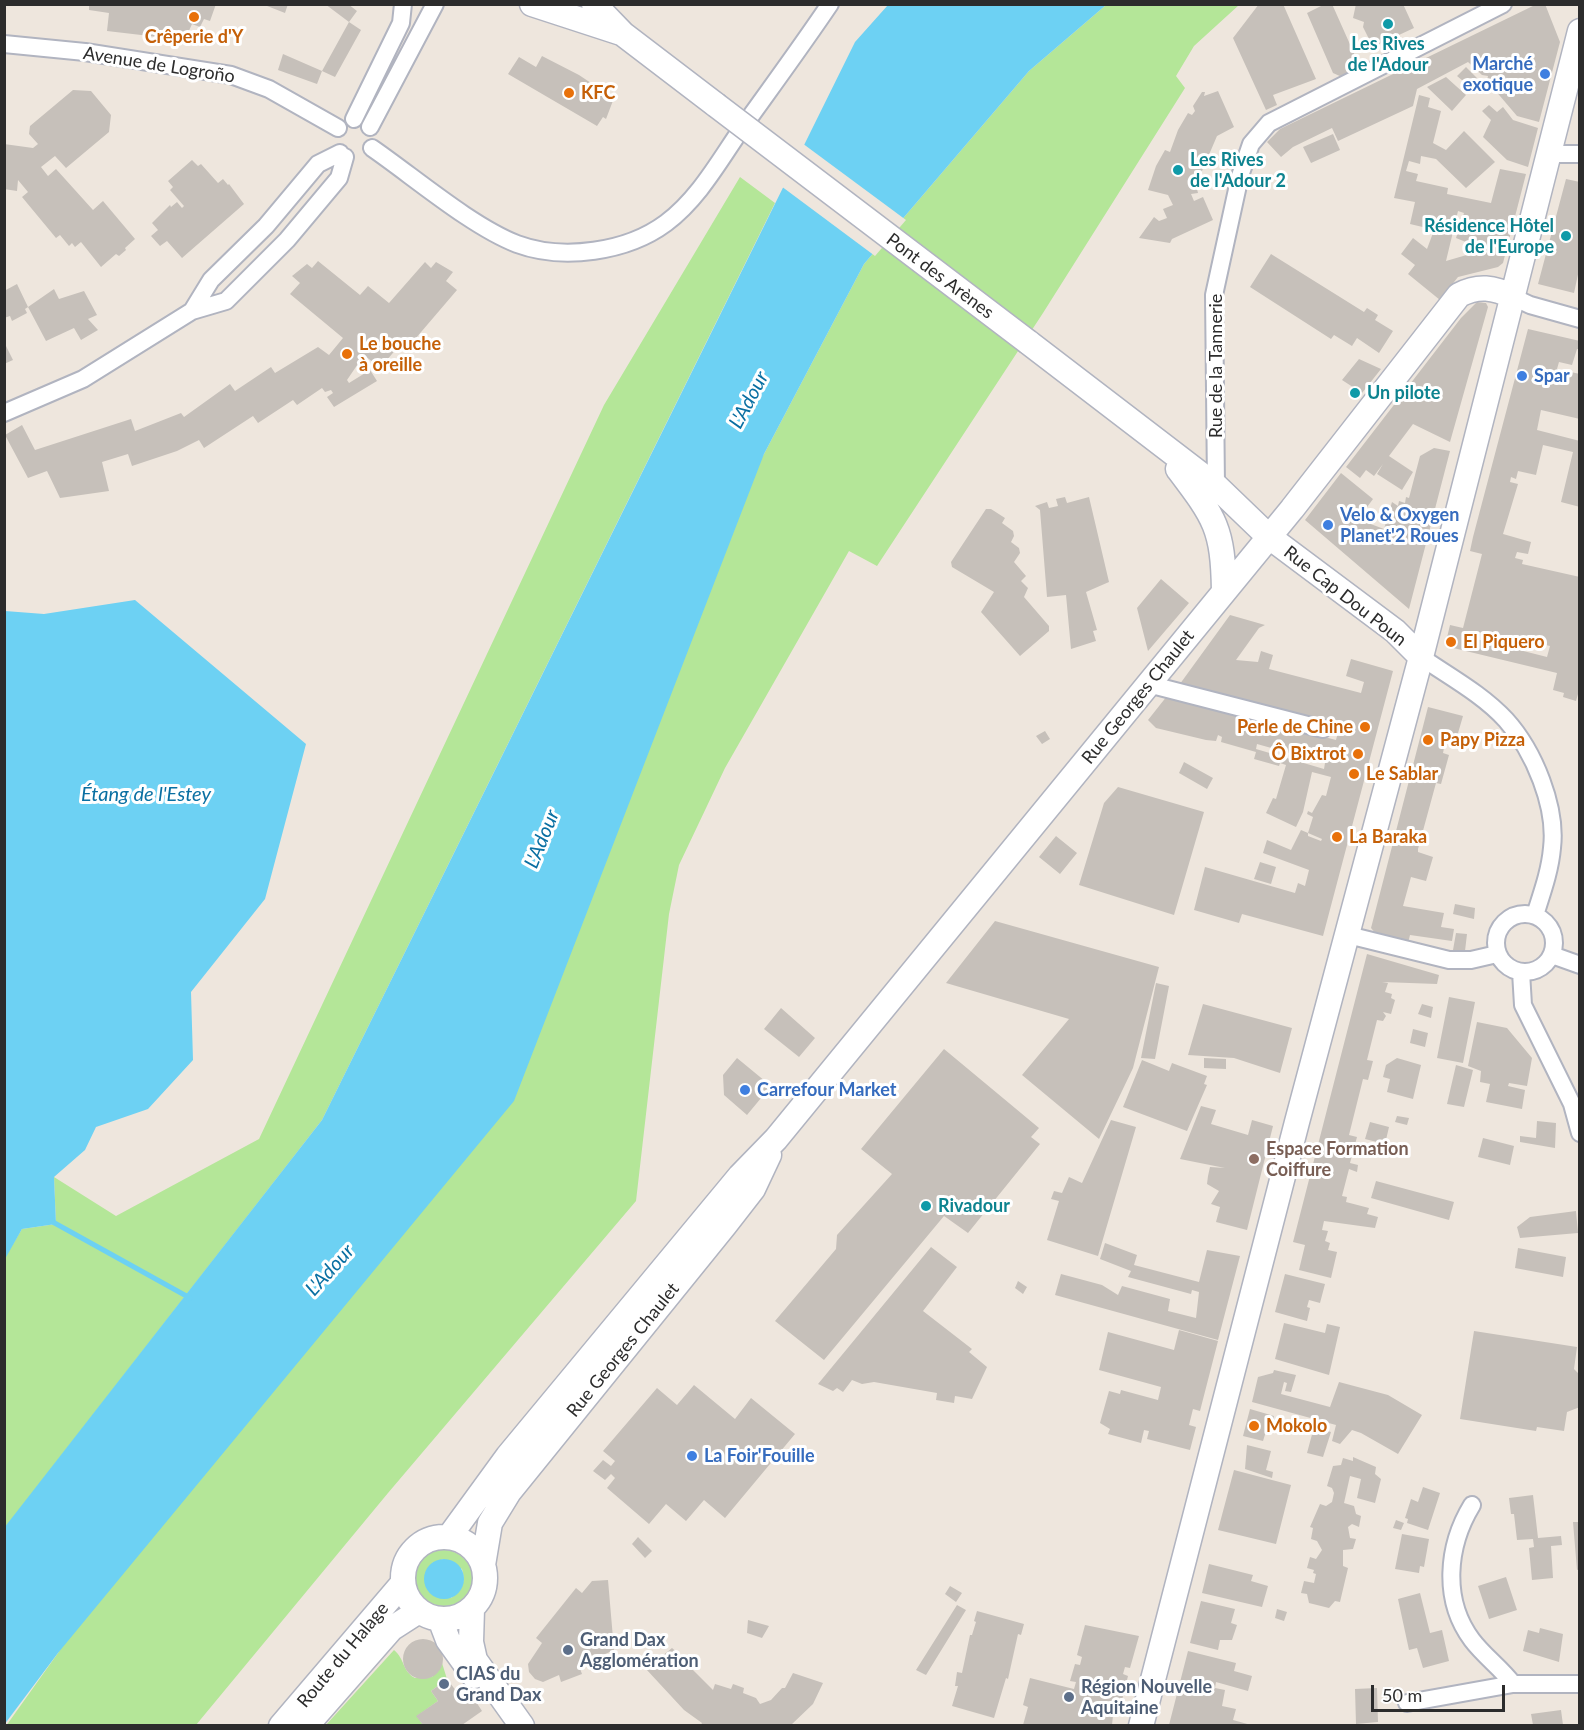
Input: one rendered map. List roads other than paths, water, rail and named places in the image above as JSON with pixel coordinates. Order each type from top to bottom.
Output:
[{"type":"main road","points":[[532,4],[623,34]]},
{"type":"main road","points":[[594,4],[623,34]]},
{"type":"main road","points":[[1141,1725],[1421,657],[1580,31]]},
{"type":"main road","name":"Pont des Arènes","points":[[623,34],[1028,342],[1162,448]]},
{"type":"main road","name":"Rue Georges Chaulet","points":[[449,1537],[508,1456],[740,1176],[776,1139],[1224,591],[1459,295],[1471,288],[1481,288],[1500,290],[1513,297]]},
{"type":"main road","points":[[1162,448],[1210,510],[1222,543],[1224,591]]},
{"type":"main road","name":"Rue Cap Dou Poun","points":[[1162,448],[1216,486],[1268,536],[1395,631],[1421,657]]},
{"type":"main road","name":"Rue Georges Chaulet","points":[[483,1565],[490,1523],[509,1492],[753,1189],[776,1139]]},
{"type":"main road","points":[[449,1537],[470,1547],[483,1565],[486,1579],[483,1593],[472,1609],[452,1619],[430,1615],[411,1604],[403,1583],[406,1562],[411,1553],[428,1540],[449,1537]]},
{"type":"main road","name":"Route du Halage","points":[[281,1725],[403,1583]]},
{"type":"main road","points":[[472,1609],[471,1642],[475,1660],[522,1725]]},
{"type":"main road","points":[[430,1615],[494,1705],[505,1725]]},
{"type":"main road","name":"Route du Halage","points":[[306,1725],[391,1629],[430,1615]]},
{"type":"street","points":[[4,413],[83,379],[192,311],[226,301],[287,240],[339,178],[342,155],[334,141],[338,128],[354,119],[401,23],[403,4]]},
{"type":"street","points":[[370,127],[435,4]]},
{"type":"street","points":[[372,148],[480,224],[517,243],[542,250],[576,252],[619,244],[665,224],[700,190],[830,4]]},
{"type":"street","name":"Rue de la Tannerie","points":[[1216,486],[1214,295],[1240,176],[1251,144],[1269,123],[1503,4]]},
{"type":"street","name":"Avenue de Logroño","points":[[4,44],[85,52],[231,75],[269,89],[338,128]]},
{"type":"street","points":[[192,311],[211,280],[266,226],[318,164],[342,155],[357,159],[372,148],[374,137],[370,127],[354,119]]},
{"type":"street","points":[[1550,154],[1580,154]]},
{"type":"street","points":[[1513,297],[1530,306],[1580,319]]},
{"type":"street","points":[[1421,657],[1479,696],[1506,720],[1524,744],[1543,788],[1551,818],[1553,847],[1535,915]]},
{"type":"street","points":[[1148,684],[1323,729]]},
{"type":"street","points":[[1526,913],[1535,915],[1550,927],[1554,946],[1552,955],[1539,968],[1521,972],[1503,963],[1497,954],[1496,935],[1507,918],[1526,913]]},
{"type":"street","points":[[1348,935],[1449,960],[1471,960],[1497,954]]},
{"type":"street","points":[[1552,955],[1580,965]]},
{"type":"street","points":[[1521,972],[1523,1005],[1572,1104],[1580,1133]]},
{"type":"street","points":[[1472,1505],[1462,1522],[1452,1552],[1451,1584],[1460,1620],[1473,1641],[1513,1684]]},
{"type":"street","points":[[1407,1703],[1513,1684],[1580,1684]]},
{"type":"water","name":"L'Adour","points":[[888,5],[1106,5],[1029,71],[864,264],[764,454],[514,1101],[58,1653],[4,1725],[4,1528],[322,1120],[855,42]]},
{"type":"water","name":"Étang de l'Estey","points":[[135,600],[306,744],[265,899],[191,992],[193,1060],[148,1109],[96,1127],[85,1150],[54,1177],[56,1224],[22,1229],[5,1259],[5,611],[44,614]]},
{"type":"water","points":[[444,1559],[458,1565],[464,1579],[458,1593],[444,1599],[430,1593],[424,1579],[430,1565]]},
{"type":"waterway","points":[[51,1221],[190,1298]]},
{"type":"place","name":"Crêperie d'Y","points":[[194,17]]},
{"type":"place","name":"Les Rives de l'Adour","points":[[1388,24]]},
{"type":"place","name":"Marché exotique","points":[[1545,74]]},
{"type":"place","name":"KFC","points":[[569,93]]},
{"type":"place","name":"Les Rives de l'Adour 2","points":[[1178,170]]},
{"type":"place","name":"Résidence Hôtel de l'Europe","points":[[1566,236]]},
{"type":"place","name":"Le bouche à oreille","points":[[347,354]]},
{"type":"place","name":"Spar","points":[[1522,376]]},
{"type":"place","name":"Un pilote","points":[[1355,393]]},
{"type":"place","name":"Velo & Oxygen Planet'2 Roues","points":[[1328,525]]},
{"type":"place","name":"El Piquero","points":[[1451,642]]},
{"type":"place","name":"Perle de Chine","points":[[1365,727]]},
{"type":"place","name":"Papy Pizza","points":[[1428,740]]},
{"type":"place","name":"Ô Bixtrot","points":[[1358,754]]},
{"type":"place","name":"Le Sablar","points":[[1354,774]]},
{"type":"place","name":"La Baraka","points":[[1337,837]]},
{"type":"place","name":"Carrefour Market","points":[[745,1090]]},
{"type":"place","name":"Espace Formation Coiffure","points":[[1254,1159]]},
{"type":"place","name":"Rivadour","points":[[926,1206]]},
{"type":"place","name":"Mokolo","points":[[1254,1426]]},
{"type":"place","name":"La Foir'Fouille","points":[[692,1456]]},
{"type":"place","name":"Grand Dax Agglomération","points":[[568,1650]]},
{"type":"place","name":"CIAS du Grand Dax","points":[[444,1684]]},
{"type":"place","name":"Région Nouvelle Aquitaine","points":[[1069,1697]]}]
